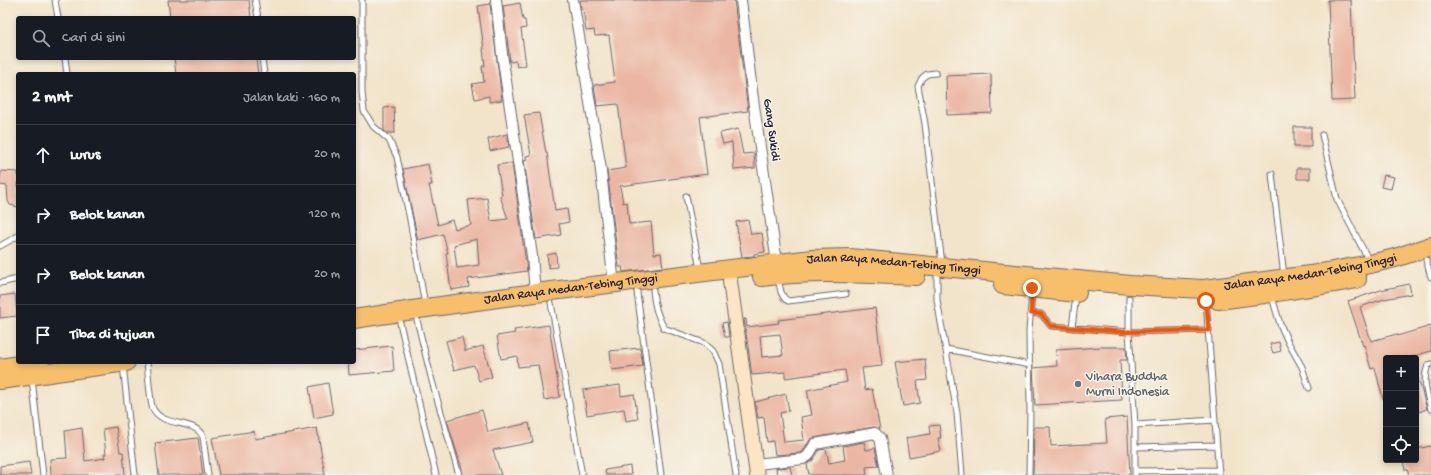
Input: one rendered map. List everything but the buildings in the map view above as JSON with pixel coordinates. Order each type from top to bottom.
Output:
[{"type":"highway","name":"Jalan Raya Medan-Tebing Tinggi","points":[[356,330],[535,293],[701,272],[777,269],[838,272],[940,272],[1204,289],[1284,279],[1370,264],[1395,258],[1429,255]]},
{"type":"highway","name":"Jalan Raya Medan-Tebing Tinggi","points":[[940,272],[1032,288],[1076,293],[1129,298],[1206,301],[1312,288],[1374,275],[1429,255]]},
{"type":"highway","name":"Jalan Raya Medan-Tebing Tinggi","points":[[356,319],[414,317],[551,303],[730,281],[777,269]]},
{"type":"highway","points":[[0,368],[36,369],[54,372],[111,364]]},
{"type":"highway","points":[[0,380],[36,369]]},
{"type":"street","points":[[496,0],[502,54],[532,256],[535,293]]},
{"type":"street","points":[[573,0],[600,163],[614,284]]},
{"type":"street","name":"Gang Sukidi","points":[[741,0],[777,269]]},
{"type":"street","points":[[730,281],[756,470],[803,459],[808,456],[815,444],[875,433],[880,438],[887,475]]},
{"type":"lane","points":[[55,0],[58,16]]},
{"type":"lane","points":[[255,0],[258,16]]},
{"type":"lane","points":[[362,0],[362,92],[364,111],[373,126],[389,140],[397,157],[410,220],[414,317],[436,475]]},
{"type":"lane","points":[[65,60],[67,72]]},
{"type":"lane","points":[[262,60],[264,72]]},
{"type":"lane","points":[[936,73],[926,74],[918,86],[925,124],[940,272],[937,300],[957,413],[962,475]]},
{"type":"lane","points":[[1322,135],[1337,199],[1370,264]]},
{"type":"lane","points":[[1272,174],[1284,279]]},
{"type":"lane","points":[[686,196],[701,272]]},
{"type":"lane","points":[[0,246],[16,237]]},
{"type":"lane","points":[[1429,255],[1431,277]]},
{"type":"lane","points":[[777,269],[782,295],[784,299],[788,301],[846,294]]},
{"type":"lane","points":[[0,283],[16,279]]},
{"type":"lane","points":[[1029,475],[1029,331],[1032,288]]},
{"type":"lane","points":[[645,291],[661,475]]},
{"type":"lane","points":[[645,291],[654,301],[658,317],[664,328],[704,342],[713,351],[719,364],[736,475]]},
{"type":"lane","points":[[1072,328],[1076,293]]},
{"type":"lane","points":[[1271,294],[1280,324],[1302,367],[1309,388]]},
{"type":"lane","points":[[1129,298],[1129,332],[1135,425],[1135,473],[1219,472],[1206,301]]},
{"type":"lane","points":[[551,303],[582,475]]},
{"type":"lane","points":[[1031,313],[1041,314],[1051,326],[1129,332],[1209,330]]},
{"type":"lane","points":[[414,317],[459,475]]},
{"type":"lane","points":[[946,349],[1030,365]]},
{"type":"lane","points":[[125,364],[123,372],[135,475]]},
{"type":"lane","points":[[147,364],[153,408],[160,416],[168,421],[196,427],[201,431],[208,475]]},
{"type":"lane","points":[[1431,364],[1428,366],[1424,375],[1431,409]]},
{"type":"lane","points":[[36,369],[43,475]]},
{"type":"lane","points":[[1135,425],[1215,420]]},
{"type":"lane","points":[[1135,447],[1217,445]]},
{"type":"place","name":"Vihara Buddha Murni Indonesia","points":[[1078,384]]},
{"type":"route","points":[[1032,288],[1031,313],[1038,312],[1044,316],[1051,326],[1122,332],[1209,330],[1206,301]]}]
